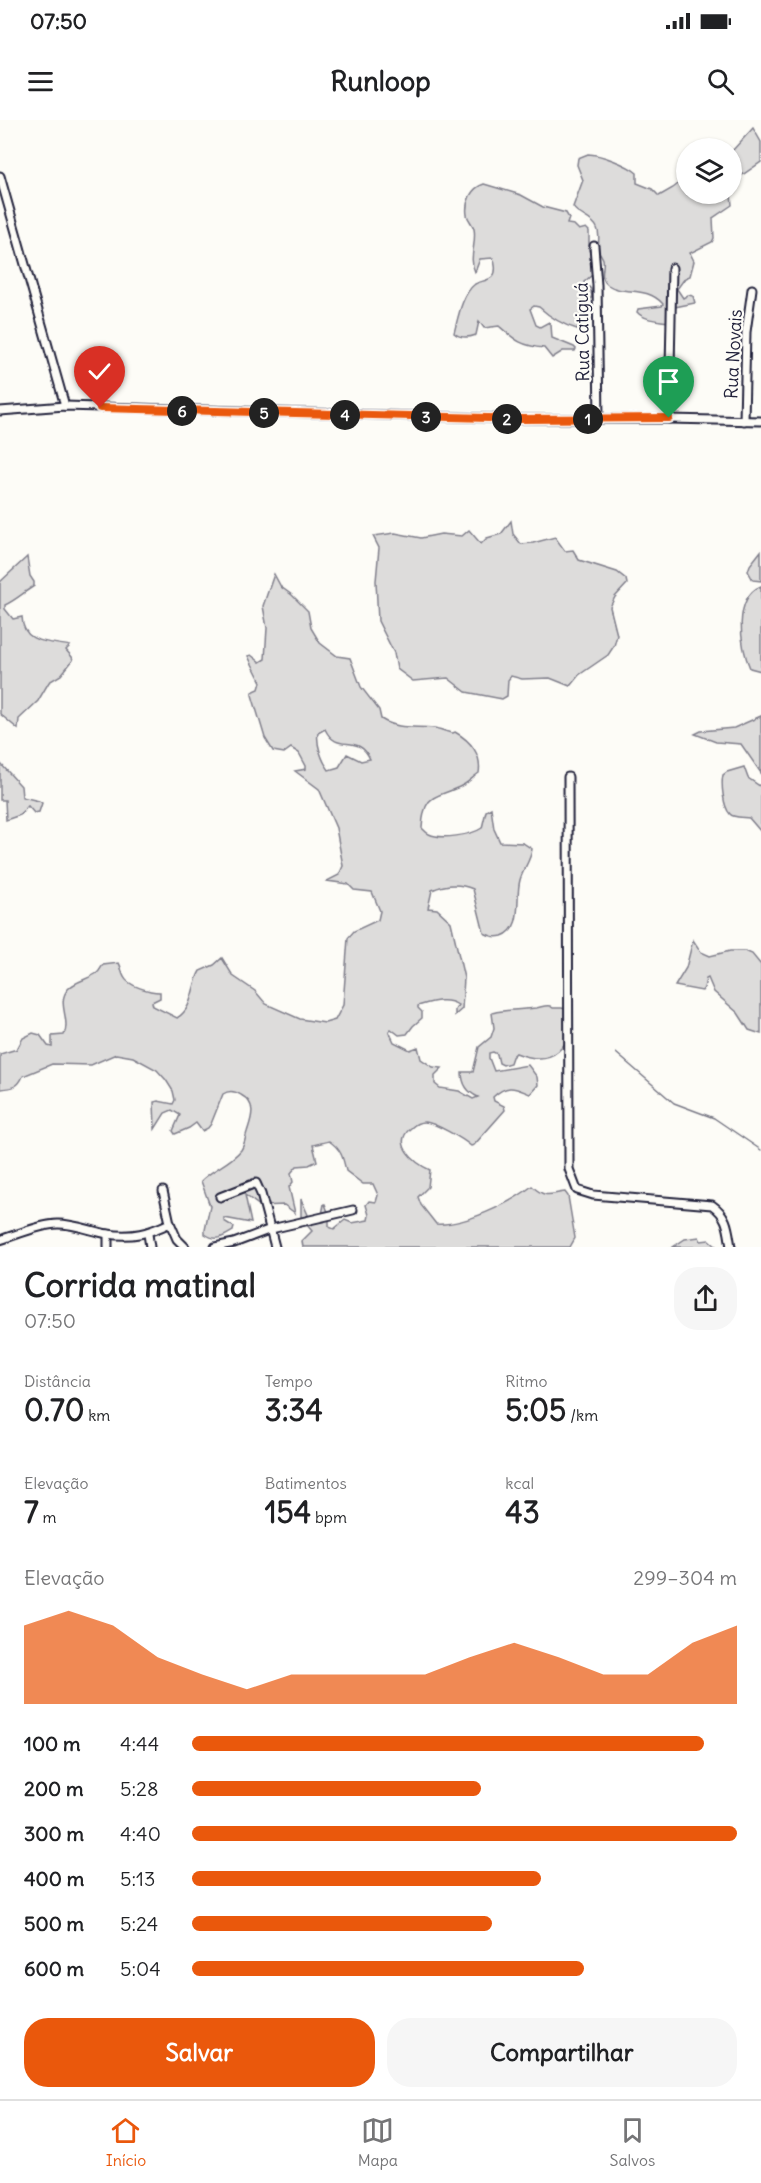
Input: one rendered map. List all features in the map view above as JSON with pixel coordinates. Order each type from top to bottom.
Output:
[{"type":"street","points":[[0,176],[65,406]]},
{"type":"street","name":"Rua Catiguá","points":[[594,246],[597,285],[599,419]]},
{"type":"street","points":[[669,418],[672,268]]},
{"type":"street","name":"Rua Novais","points":[[744,421],[746,332],[752,289]]},
{"type":"street","points":[[0,411],[65,406],[511,419],[669,418],[761,421]]},
{"type":"street","points":[[568,777],[569,1169],[572,1181],[577,1190],[593,1196],[712,1205],[722,1211],[728,1225],[731,1247]]},
{"type":"street","points":[[220,1197],[256,1183],[275,1247]]},
{"type":"street","points":[[163,1191],[170,1223],[177,1239],[185,1247]]},
{"type":"street","points":[[215,1247],[271,1230],[353,1210]]},
{"type":"street","points":[[0,1240],[52,1224],[126,1236],[148,1234],[170,1223]]},
{"type":"street","points":[[108,1234],[108,1247]]},
{"type":"street","points":[[148,1234],[150,1247]]},
{"type":"shaded area","points":[[753,128],[761,142],[761,162],[742,175],[742,140]]},
{"type":"shaded area","points":[[593,154],[621,163],[637,173],[637,183],[652,189],[659,196],[676,186],[676,204],[732,204],[713,218],[714,238],[712,242],[690,253],[694,261],[690,276],[685,278],[677,289],[683,298],[688,295],[693,296],[695,303],[675,307],[668,322],[647,318],[637,312],[638,309],[662,306],[663,304],[656,298],[614,288],[603,279],[603,259],[599,251],[597,228],[573,207],[583,180],[577,165],[578,158]]},
{"type":"shaded area","points":[[484,184],[521,195],[543,207],[566,213],[569,218],[567,224],[574,225],[579,230],[586,228],[589,231],[589,250],[594,265],[592,275],[584,282],[591,289],[592,297],[581,309],[580,324],[577,329],[557,320],[539,307],[534,306],[530,309],[536,325],[540,327],[549,322],[552,338],[574,347],[575,351],[563,351],[552,358],[544,348],[519,342],[499,326],[484,328],[479,321],[476,335],[464,337],[454,333],[461,307],[471,288],[489,279],[495,272],[493,258],[480,259],[475,272],[472,261],[475,234],[468,219],[467,205],[472,192]]},
{"type":"shaded area","points":[[511,521],[513,534],[521,544],[555,537],[565,551],[573,550],[579,560],[617,572],[626,579],[627,584],[615,597],[610,607],[617,635],[614,646],[608,655],[579,675],[570,686],[550,678],[522,679],[511,676],[508,680],[507,696],[502,699],[466,692],[448,678],[413,681],[397,669],[394,653],[378,621],[376,581],[379,548],[373,536],[395,533],[421,538],[441,534],[462,536],[469,530],[481,544],[487,538],[501,534]]},
{"type":"shaded area","points":[[761,551],[761,581],[753,580],[748,571]]},
{"type":"shaded area","points":[[27,557],[34,586],[5,605],[5,609],[13,619],[22,617],[23,626],[32,637],[70,646],[66,650],[73,660],[61,675],[49,682],[38,701],[19,719],[18,729],[0,714],[0,582]]},
{"type":"shaded area","points":[[274,574],[281,587],[308,611],[311,628],[320,643],[337,656],[350,658],[361,687],[379,710],[381,719],[400,726],[455,732],[474,749],[479,760],[479,773],[465,784],[429,801],[423,816],[422,828],[426,832],[434,836],[448,837],[477,831],[482,828],[486,811],[491,808],[494,829],[500,842],[523,843],[532,849],[520,880],[516,920],[509,932],[502,936],[497,937],[484,933],[473,889],[452,885],[432,890],[428,908],[437,909],[451,922],[464,978],[462,1009],[455,1015],[458,1005],[449,1001],[418,1006],[422,1012],[422,1018],[407,1034],[399,1035],[391,1029],[389,1031],[394,1042],[410,1050],[418,1047],[421,1059],[433,1067],[442,1068],[435,1075],[435,1084],[440,1088],[459,1091],[473,1099],[478,1097],[466,1087],[462,1072],[473,1072],[479,1047],[491,1037],[494,1028],[492,1013],[547,1006],[567,1010],[568,1034],[564,1044],[551,1056],[529,1057],[516,1053],[510,1063],[503,1065],[499,1063],[497,1054],[489,1053],[494,1071],[528,1065],[537,1077],[538,1085],[530,1094],[507,1088],[493,1097],[494,1101],[504,1106],[505,1110],[474,1145],[471,1146],[455,1135],[424,1122],[413,1127],[405,1134],[403,1140],[412,1158],[430,1170],[428,1187],[418,1197],[421,1205],[436,1224],[460,1221],[487,1212],[532,1186],[544,1194],[565,1192],[568,1196],[575,1238],[570,1247],[303,1247],[302,1241],[312,1231],[301,1218],[301,1199],[309,1217],[314,1221],[321,1220],[325,1204],[329,1215],[329,1227],[334,1229],[345,1220],[352,1223],[368,1220],[366,1205],[369,1201],[376,1202],[378,1195],[373,1184],[363,1184],[346,1171],[341,1154],[329,1141],[313,1145],[317,1161],[309,1165],[297,1166],[291,1173],[293,1182],[289,1187],[295,1213],[284,1205],[260,1206],[245,1195],[251,1223],[224,1218],[224,1221],[234,1227],[233,1231],[223,1237],[213,1238],[205,1234],[210,1206],[201,1181],[237,1155],[242,1148],[252,1112],[250,1103],[239,1094],[228,1092],[223,1094],[208,1128],[202,1131],[196,1123],[175,1134],[173,1131],[180,1115],[172,1110],[165,1113],[155,1129],[154,1102],[173,1104],[175,1100],[173,1091],[157,1070],[133,1057],[116,1054],[91,1065],[52,1064],[23,1076],[14,1087],[0,1089],[0,1054],[17,1049],[23,1038],[33,1033],[40,1035],[48,1046],[52,1047],[52,1036],[64,1035],[66,1029],[63,1000],[68,989],[97,973],[103,965],[119,963],[124,977],[130,983],[145,990],[160,992],[160,998],[152,1002],[153,1006],[177,1018],[189,1003],[200,971],[214,965],[222,958],[233,976],[255,991],[266,1004],[300,1019],[325,1023],[335,1020],[343,1005],[348,938],[354,931],[378,920],[380,911],[372,892],[354,890],[348,884],[327,881],[339,875],[343,866],[336,828],[319,789],[295,771],[306,769],[299,753],[291,748],[284,753],[273,751],[265,738],[252,695],[252,692],[259,689],[261,682],[248,656],[251,655],[260,662],[265,659],[267,628],[263,606]],"holes":[[[325,729],[335,741],[360,747],[370,759],[361,761],[347,754],[339,767],[329,770],[320,752],[318,733]]]},
{"type":"shaded area","points":[[761,586],[761,671],[750,668],[746,659],[741,623],[746,601],[752,592]]},
{"type":"shaded area","points":[[761,716],[761,773],[741,744],[716,742],[695,734],[701,731],[734,728]]},
{"type":"shaded area","points":[[0,763],[21,786],[22,797],[42,803],[39,812],[34,813],[28,806],[20,815],[6,820],[5,800],[0,800]]},
{"type":"shaded area","points":[[744,767],[748,778],[761,787],[761,832],[749,818],[731,815],[724,801],[723,775]]},
{"type":"shaded area","points":[[693,940],[701,952],[710,956],[730,951],[745,951],[752,954],[761,965],[761,1034],[749,1030],[738,1013],[714,992],[708,978],[702,991],[675,986],[686,968]]},
{"type":"shaded area","points":[[699,1237],[701,1241],[709,1240],[717,1247],[673,1247],[685,1239]]},
{"type":"waterway","points":[[616,1053],[674,1103],[714,1118],[761,1150]]},
{"type":"route","points":[[100,408],[522,419],[669,418]]}]
